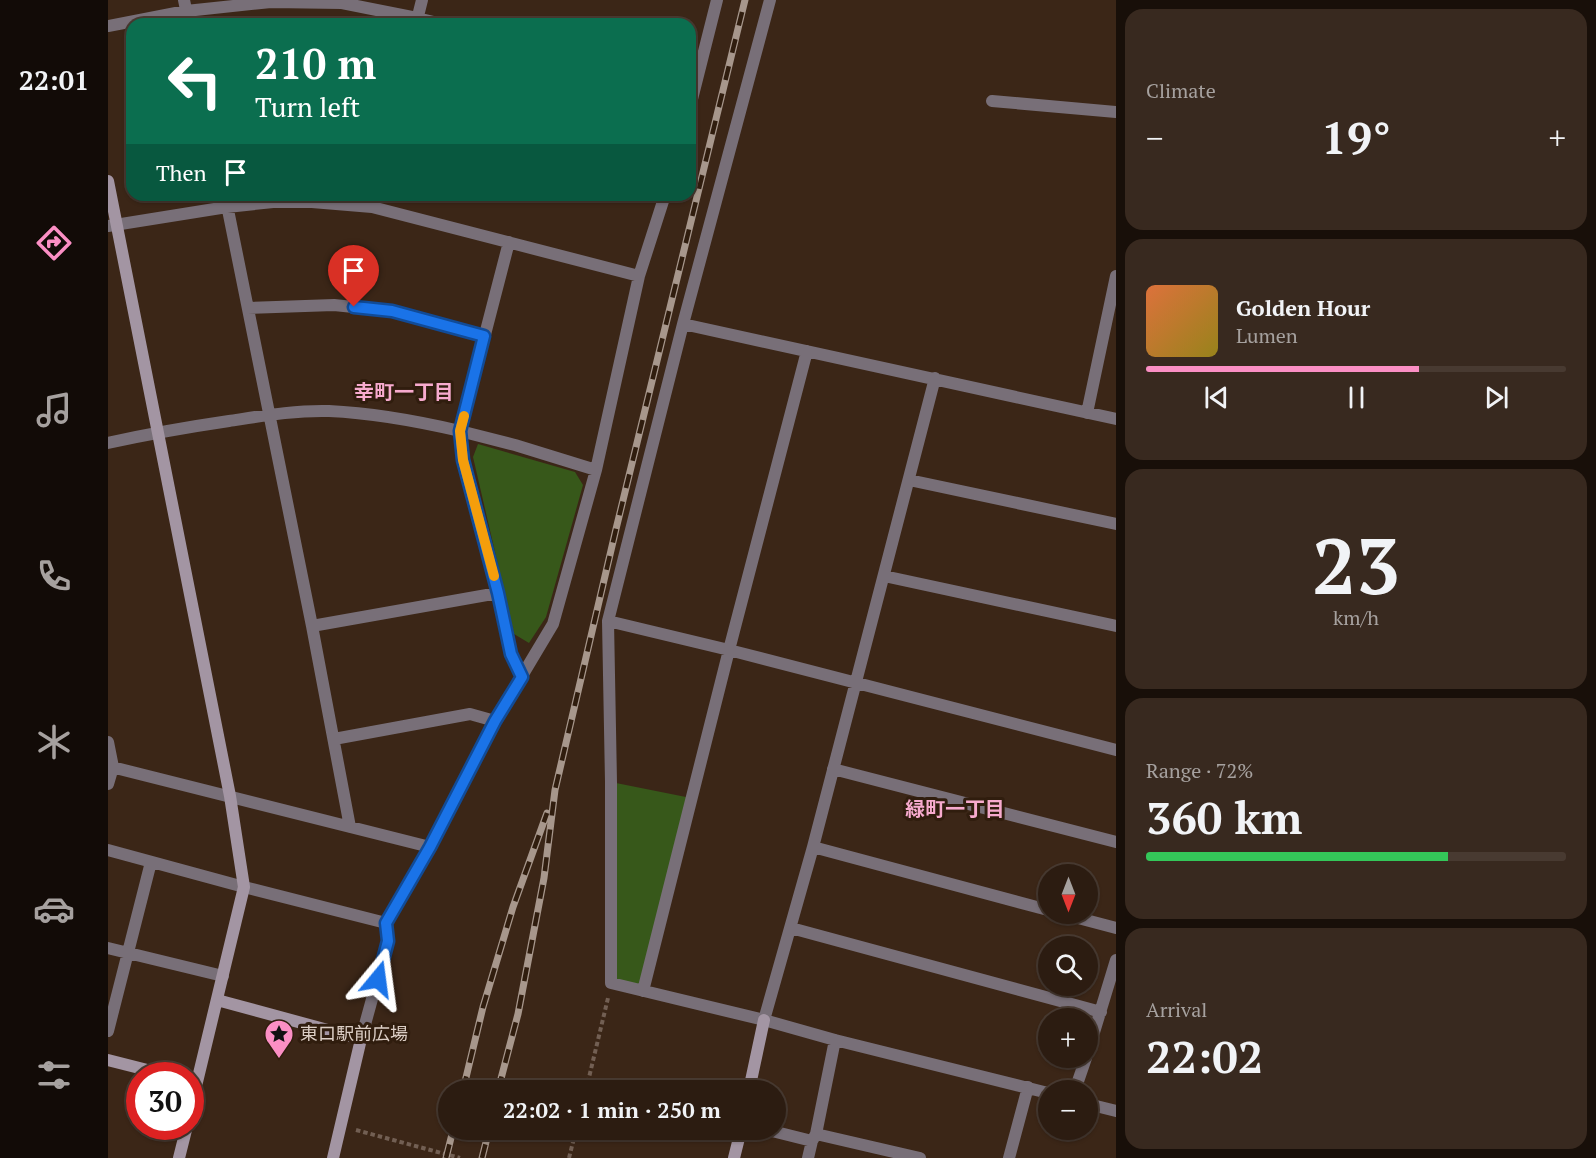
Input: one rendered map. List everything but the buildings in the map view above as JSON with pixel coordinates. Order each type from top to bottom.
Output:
[{"type":"street","points":[[418,18],[422,0]]},
{"type":"street","points":[[696,77],[717,0]]},
{"type":"street","points":[[770,0],[683,324],[608,621],[611,983],[1038,1090]]},
{"type":"street","points":[[139,18],[185,6],[271,2],[342,3],[404,18]]},
{"type":"street","points":[[108,26],[126,21]]},
{"type":"street","points":[[992,101],[1116,112]]},
{"type":"street","points":[[108,181],[112,225],[157,432],[230,796],[244,887],[199,1062]]},
{"type":"street","points":[[112,225],[226,201],[373,201],[509,242],[639,276]]},
{"type":"street","points":[[226,201],[350,827]]},
{"type":"street","points":[[333,1158],[361,1039],[388,941],[386,923],[430,847],[495,721],[553,624],[596,470],[639,276],[663,201]]},
{"type":"street","points":[[509,242],[460,431],[463,460],[498,593],[511,654],[522,677]]},
{"type":"street","points":[[1087,413],[1116,276]]},
{"type":"street","points":[[248,308],[334,305],[392,311],[484,336]]},
{"type":"street","points":[[683,324],[1116,418]]},
{"type":"street","points":[[643,991],[807,351]]},
{"type":"street","points":[[751,1080],[764,1020],[813,848],[935,378]]},
{"type":"street","points":[[108,443],[157,432],[269,414],[327,411],[430,424],[515,445],[596,470]]},
{"type":"street","points":[[909,480],[1116,524]]},
{"type":"street","points":[[884,576],[1116,626]]},
{"type":"street","points":[[312,626],[498,593]]},
{"type":"street","points":[[608,621],[1116,750]]},
{"type":"street","points":[[334,739],[470,714],[495,721]]},
{"type":"street","points":[[108,742],[110,766],[108,784]]},
{"type":"street","points":[[110,766],[430,847]]},
{"type":"street","points":[[833,769],[1116,842]]},
{"type":"street","points":[[813,848],[1038,907]]},
{"type":"street","points":[[108,850],[386,923]]},
{"type":"street","points":[[108,1031],[152,862]]},
{"type":"street","points":[[1098,923],[1116,928]]},
{"type":"street","points":[[791,928],[1101,1012]]},
{"type":"street","points":[[108,948],[223,976]]},
{"type":"street","points":[[1098,1021],[1116,960]]},
{"type":"street","points":[[217,1000],[361,1039]]},
{"type":"street","points":[[808,1158],[835,1040]]},
{"type":"street","points":[[108,1060],[126,1065]]},
{"type":"street","points":[[1009,1158],[1028,1087]]},
{"type":"street","points":[[1098,1106],[1116,1111]]},
{"type":"street","points":[[786,1133],[920,1158]]},
{"type":"street","points":[[179,1158],[184,1140]]},
{"type":"street","points":[[734,1158],[738,1140]]},
{"type":"path","points":[[588,1080],[611,983]]},
{"type":"path","points":[[341,1126],[460,1158]]},
{"type":"path","points":[[569,1158],[574,1140]]},
{"type":"green space","points":[[478,444],[575,472],[583,485],[546,617],[529,643],[514,634],[473,457]]},
{"type":"green space","points":[[611,782],[691,798],[643,991],[611,983]]},
{"type":"railway","points":[[696,201],[745,0]]},
{"type":"railway","points":[[501,1080],[518,1014],[544,878],[555,790],[696,201]]},
{"type":"railway","points":[[465,1080],[483,1007],[513,907],[547,813]]},
{"type":"railway","points":[[446,1158],[450,1140]]},
{"type":"railway","points":[[482,1158],[486,1140]]},
{"type":"slow traffic","points":[[464,416],[460,431],[463,460],[494,576]]},
{"type":"place","name":"東口駅前広場","points":[[279,1060]]},
{"type":"district","name":"幸町一丁目","points":[[404,392]]},
{"type":"district","name":"緑町一丁目","points":[[955,809]]},
{"type":"route","points":[[354,307],[392,311],[484,336],[460,431],[463,460],[498,593],[511,654],[522,677],[495,721],[430,847],[386,923],[388,941],[378,979]]}]
